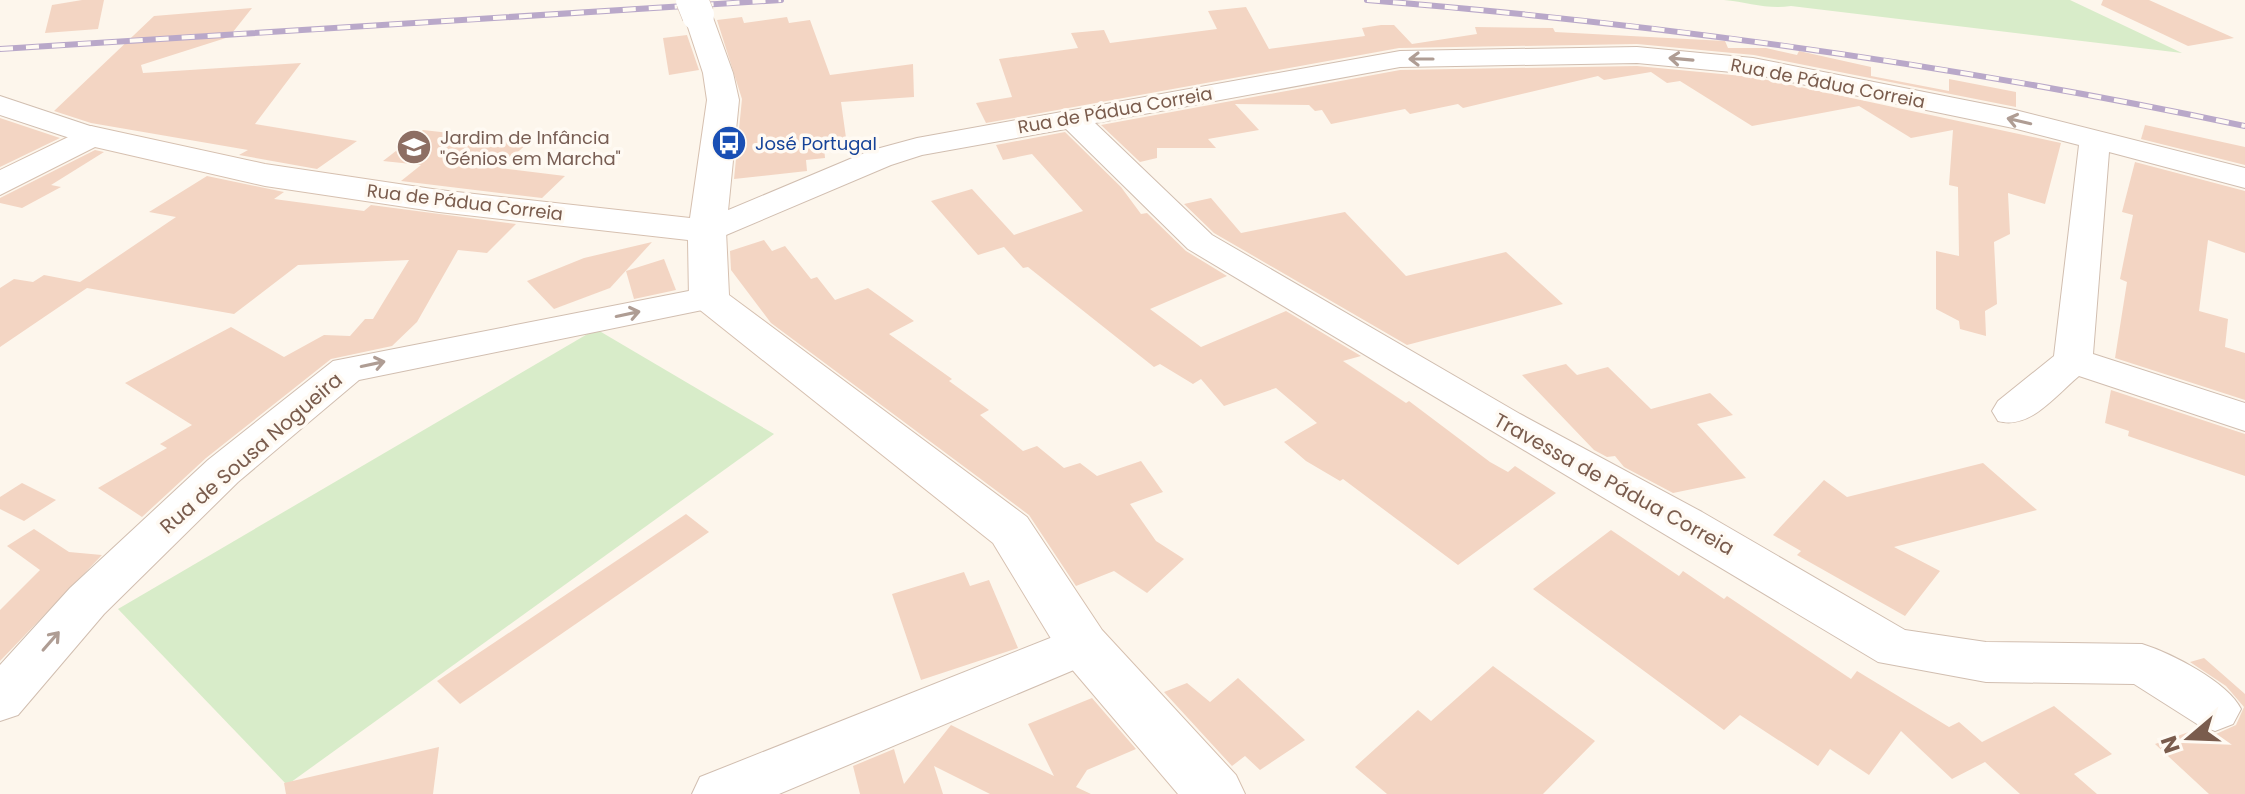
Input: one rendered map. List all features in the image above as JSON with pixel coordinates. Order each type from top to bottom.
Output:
[{"type":"main road","points":[[695,7],[718,73],[723,100],[707,231],[709,298],[733,320],[1010,530],[1083,645],[1215,794]]},
{"type":"main road","points":[[0,184],[91,136]]},
{"type":"main road","name":"Rua de Pádua Correia","points":[[91,136],[265,175],[439,201],[707,231]]},
{"type":"street","name":"Rua de Pádua Correia","points":[[707,231],[880,158],[1071,117],[1400,59],[1637,55],[1753,66],[2015,119],[2245,178]]},
{"type":"street","name":"Rua de Pádua Correia","points":[[0,105],[91,136]]},
{"type":"street","name":"Travessa de Pádua Correia","points":[[1071,117],[1200,242],[1506,424],[1686,524],[1895,648],[1986,662],[2142,664],[2215,709]]},
{"type":"street","points":[[2012,411],[2073,361],[2095,140]]},
{"type":"street","name":"Rua de Sousa Nogueira","points":[[0,700],[98,590],[223,471],[347,370],[709,298]]},
{"type":"street","points":[[2073,361],[2245,417]]},
{"type":"street","points":[[719,794],[1083,645]]},
{"type":"green space","points":[[1724,0],[2070,0],[2182,53],[1791,6]]},
{"type":"green space","points":[[596,329],[774,434],[287,785],[118,609]]},
{"type":"building","points":[[104,0],[98,29],[45,33],[52,5]]},
{"type":"building","points":[[2103,0],[2149,0],[2234,38],[2188,46],[2101,5]]},
{"type":"building","points":[[1246,7],[1269,49],[1365,36],[1362,28],[1381,25],[1394,25],[1412,44],[1477,34],[1475,27],[1553,28],[1555,32],[1725,41],[1728,48],[1766,48],[1797,55],[1799,51],[1871,67],[1871,76],[1949,91],[1949,79],[2016,92],[2016,107],[1754,55],[1637,44],[1399,48],[986,123],[976,103],[1012,97],[999,59],[1078,48],[1071,33],[1104,30],[1110,43],[1217,29],[1208,11]]},
{"type":"building","points":[[252,8],[229,37],[141,65],[143,73],[301,63],[255,124],[357,141],[317,169],[239,155],[248,150],[91,123],[54,111],[154,16]]},
{"type":"building","points":[[742,17],[744,23],[787,17],[789,23],[810,20],[830,75],[913,64],[914,97],[841,102],[847,145],[824,147],[825,158],[806,160],[807,171],[734,179],[742,99],[717,20]]},
{"type":"building","points":[[687,35],[699,70],[669,75],[663,38]]},
{"type":"building","points":[[1637,66],[1753,77],[2061,143],[2045,204],[2008,193],[2010,234],[1994,242],[1997,304],[1985,311],[1986,336],[1960,329],[1959,321],[1936,309],[1936,251],[1959,256],[1958,187],[1949,185],[1953,130],[1911,138],[1859,106],[1752,126],[1680,81],[1667,83],[1651,72],[1604,80],[1598,76],[1463,108],[1458,104],[1410,114],[1405,109],[1331,124],[1322,110],[1315,111],[1309,105],[1235,104],[1259,130],[1208,139],[1216,148],[1157,148],[1157,158],[1140,162],[1101,125],[1400,70]]},
{"type":"building","points":[[0,118],[60,138],[0,167]]},
{"type":"building","points":[[2145,125],[2245,147],[2245,165],[2141,139]]},
{"type":"building","points":[[423,130],[529,142],[500,168],[565,176],[542,198],[401,181],[421,165],[383,161]]},
{"type":"building","points":[[1065,132],[1121,187],[1141,214],[1147,213],[1186,251],[1227,276],[1150,309],[1201,347],[1286,311],[1361,356],[1343,361],[1406,403],[1409,401],[1490,462],[1508,472],[1515,466],[1556,493],[1458,565],[1343,479],[1340,481],[1306,461],[1284,442],[1317,423],[1276,388],[1224,406],[1201,379],[1193,384],[1160,364],[1154,367],[1028,267],[1023,268],[1004,247],[978,255],[931,201],[972,189],[1014,235],[1083,211],[1032,154],[1003,160],[996,145]]},
{"type":"building","points":[[95,150],[104,152],[51,185],[61,187],[22,208],[0,203],[0,198]]},
{"type":"building","points":[[2135,162],[2245,191],[2245,253],[2208,240],[2199,311],[2228,319],[2225,347],[2245,353],[2245,400],[2115,358],[2127,282],[2120,279],[2133,215],[2122,212]]},
{"type":"building","points":[[207,176],[284,192],[274,199],[364,211],[371,205],[516,224],[487,253],[458,250],[417,322],[392,346],[331,359],[206,458],[142,517],[98,488],[167,448],[160,444],[192,425],[125,383],[231,327],[284,357],[324,335],[350,336],[365,319],[373,319],[409,260],[298,265],[234,314],[87,288],[0,347],[0,288],[14,279],[33,282],[44,275],[80,282],[176,217],[149,212]]},
{"type":"building","points":[[1211,198],[1241,233],[1345,212],[1406,276],[1506,252],[1563,304],[1407,345],[1214,233],[1184,204]]},
{"type":"building","points":[[764,240],[772,251],[785,246],[811,279],[817,277],[835,300],[868,288],[914,321],[889,334],[989,410],[980,415],[1023,451],[1037,446],[1064,468],[1080,463],[1097,476],[1141,461],[1163,492],[1130,504],[1156,541],[1184,559],[1147,593],[1114,571],[1076,586],[1029,515],[771,323],[731,270],[730,251]]},
{"type":"building","points":[[652,242],[610,288],[554,309],[527,281],[584,258]]},
{"type":"building","points":[[664,259],[676,290],[634,299],[626,271]]},
{"type":"building","points":[[1566,364],[1577,375],[1608,367],[1651,409],[1710,393],[1733,415],[1697,424],[1746,478],[1673,493],[1624,467],[1615,456],[1607,457],[1594,450],[1522,375]]},
{"type":"building","points":[[2111,390],[2245,434],[2245,476],[2128,436],[2129,431],[2105,423]]},
{"type":"building","points":[[1983,463],[2037,510],[1894,547],[1940,571],[1905,616],[1797,555],[1801,551],[1773,535],[1824,480],[1847,497]]},
{"type":"building","points":[[22,483],[56,500],[24,521],[0,509],[0,497]]},
{"type":"building","points":[[686,514],[709,532],[460,704],[437,681]]},
{"type":"building","points":[[34,529],[69,552],[102,555],[0,661],[0,610],[40,570],[7,546]]},
{"type":"building","points":[[1611,530],[1679,576],[1683,571],[1724,599],[1727,596],[1851,679],[1857,671],[1949,727],[1959,722],[1982,742],[2054,706],[2112,754],[2074,774],[2097,794],[2020,794],[1985,762],[1952,779],[1901,731],[1869,775],[1830,749],[1818,766],[1740,715],[1724,730],[1533,589]]},
{"type":"building","points":[[964,572],[970,586],[989,580],[1018,648],[921,680],[892,594]]},
{"type":"building","points":[[2204,658],[2245,694],[2245,794],[2209,794],[2155,744],[2200,728],[2216,734],[2236,725],[2244,707],[2226,686],[2190,662]]},
{"type":"building","points":[[1493,666],[1595,741],[1543,794],[1387,794],[1355,767],[1418,710],[1431,721]]},
{"type":"building","points":[[1238,678],[1305,740],[1260,770],[1245,756],[1232,766],[1164,692],[1187,683],[1210,702]]},
{"type":"building","points":[[1092,698],[1136,749],[1087,770],[1076,787],[1091,794],[990,794],[934,766],[943,794],[860,794],[853,766],[894,749],[904,784],[951,725],[1054,776],[1028,724]]},
{"type":"building","points":[[439,747],[433,794],[286,794],[284,783]]},
{"type":"railway","points":[[0,49],[781,0]]},
{"type":"railway","points":[[1367,0],[1588,21],[1808,49],[2027,84],[2245,126]]},
{"type":"place","name":"José Portugal","points":[[729,143]]},
{"type":"place","name":"Jardim de Infância \"Génios em Marcha\"","points":[[414,147]]}]
